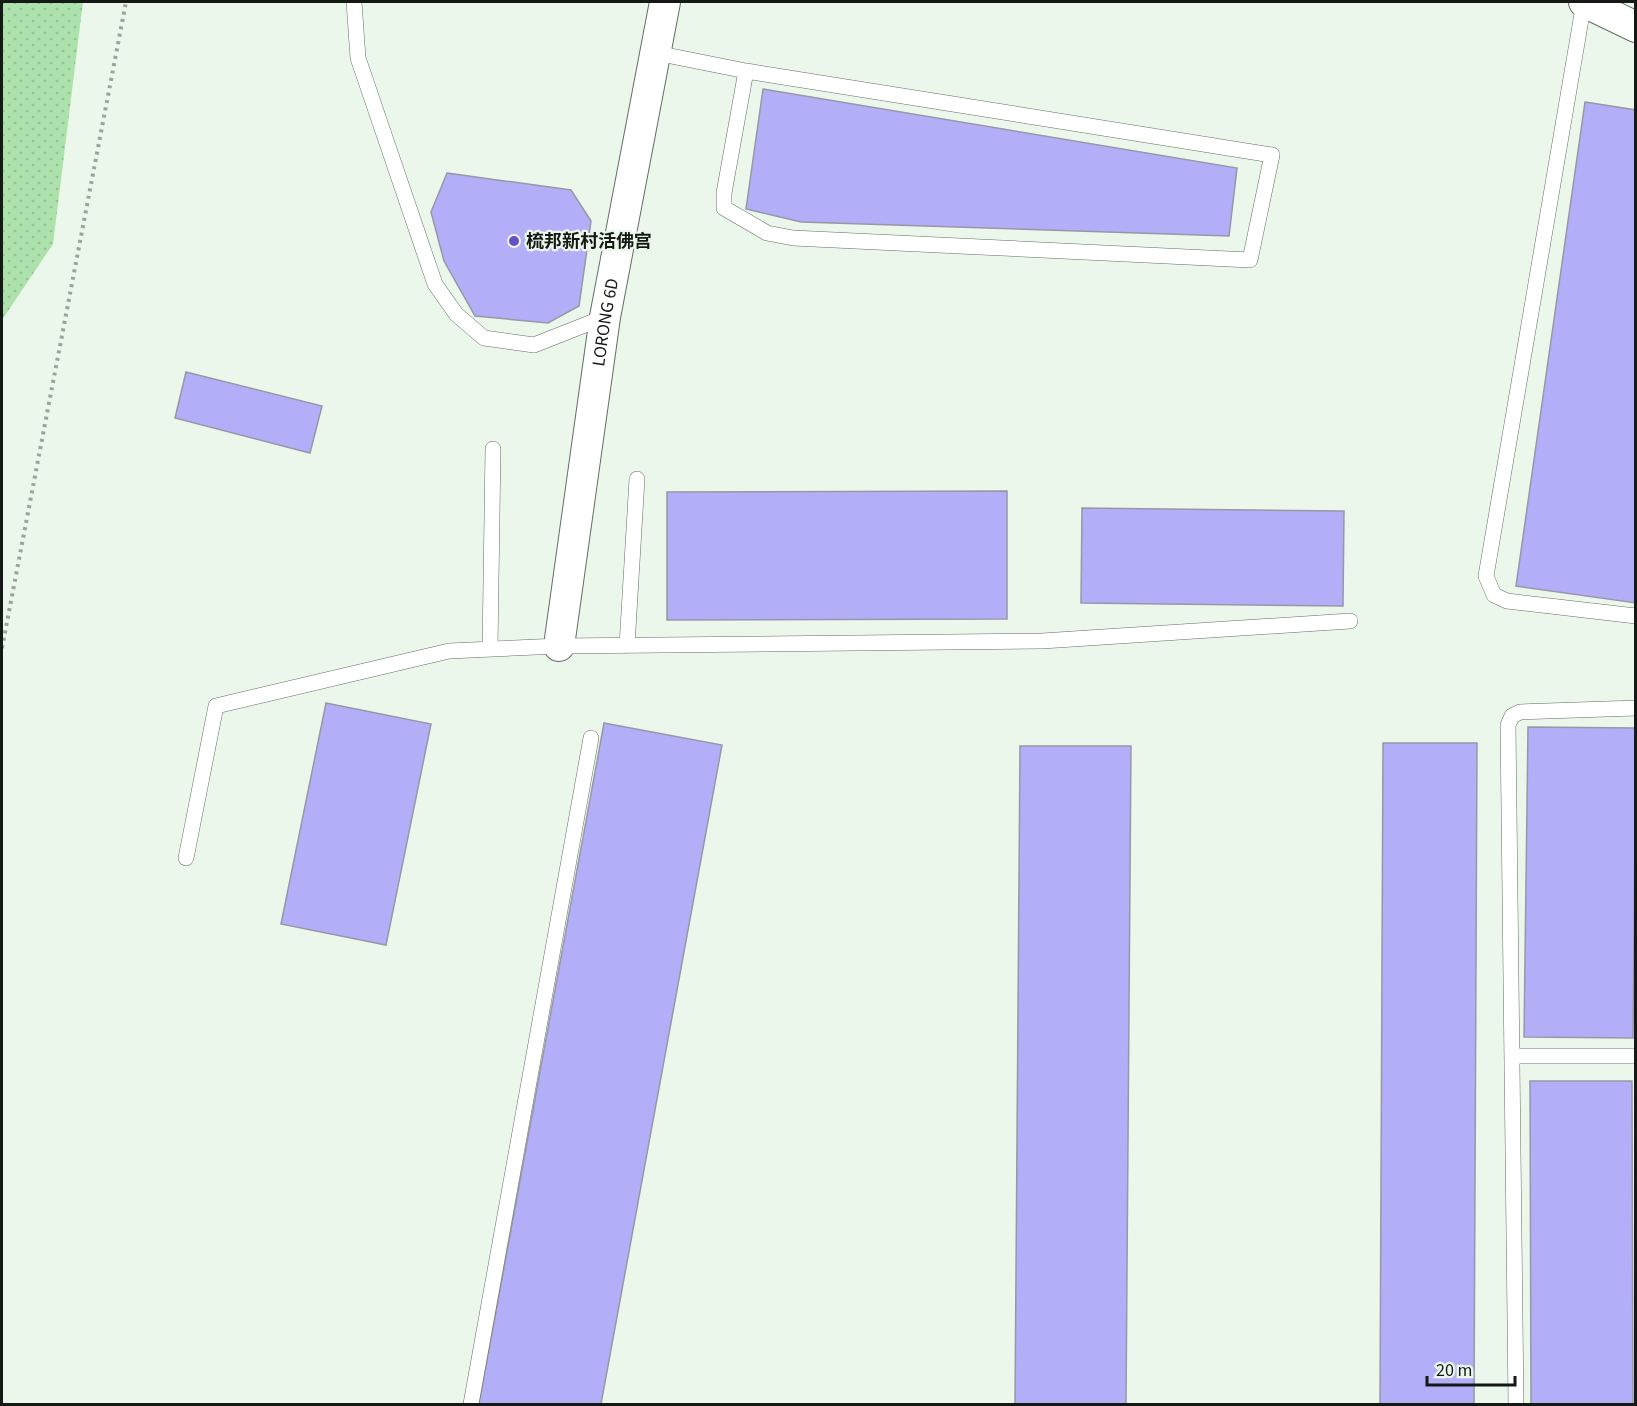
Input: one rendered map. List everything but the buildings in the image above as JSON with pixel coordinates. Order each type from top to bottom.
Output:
[{"type":"street","name":"LORONG 6D","points":[[559,646],[605,317],[665,2]]},
{"type":"street","points":[[1584,2],[1635,27]]},
{"type":"lane","points":[[354,2],[358,57],[435,284],[456,314],[484,338],[534,345],[605,317]]},
{"type":"lane","points":[[1584,2],[1486,576],[1494,595],[1507,601],[1635,616]]},
{"type":"lane","points":[[656,53],[746,71],[1272,155],[1250,260],[793,238],[767,233],[724,208],[724,193],[746,71]]},
{"type":"lane","points":[[490,649],[493,449]]},
{"type":"lane","points":[[627,646],[637,479]]},
{"type":"lane","points":[[186,858],[216,706],[449,651],[559,646],[1042,641],[1350,621]]},
{"type":"lane","points":[[1516,1404],[1508,725],[1512,716],[1520,712],[1635,708]]},
{"type":"lane","points":[[471,1404],[591,738]]},
{"type":"lane","points":[[1513,1056],[1635,1056]]},
{"type":"path","points":[[2,648],[126,2]]},
{"type":"green space","points":[[2,2],[83,2],[53,244],[2,320]]},
{"type":"place","name":"梳邦新村活佛宫","points":[[514,241]]}]
